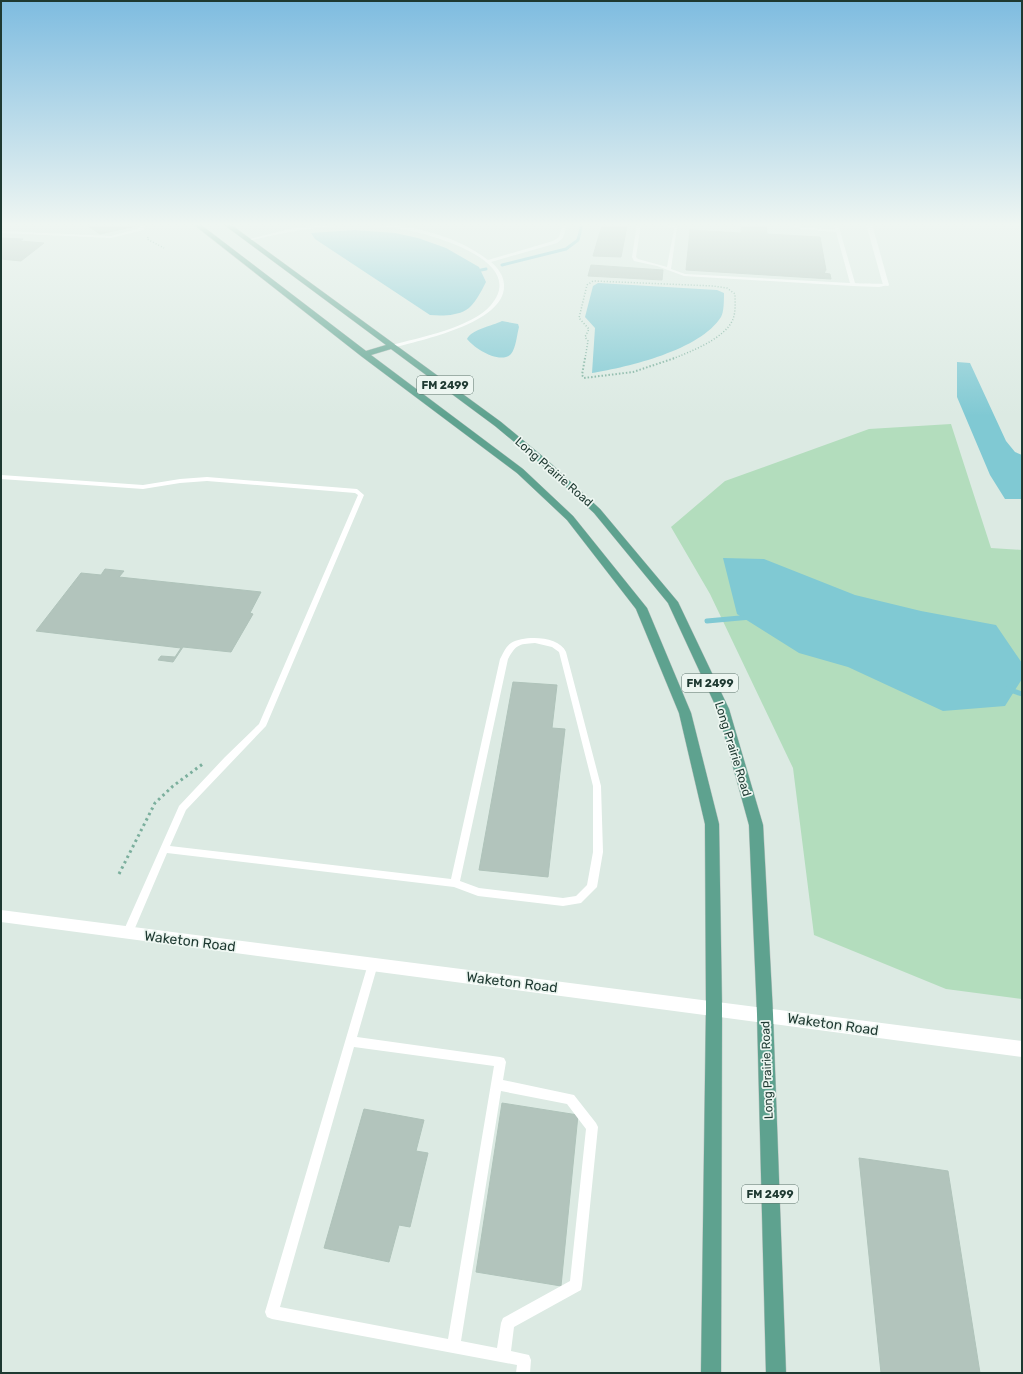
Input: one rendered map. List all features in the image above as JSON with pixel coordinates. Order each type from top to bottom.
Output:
[{"type":"main road","name":"Long Prairie Road","points":[[279,288],[520,471],[570,518],[640,608],[685,712],[712,824],[714,1008],[711,1373]]},
{"type":"main road","name":"Long Prairie Road","points":[[314,288],[498,424],[597,510],[673,602],[723,710],[756,825],[765,1014],[776,1373]]},
{"type":"main road","points":[[364,354],[393,346]]},
{"type":"street","name":"Waketon Road","points":[[1,916],[765,1014],[1022,1049]]},
{"type":"lane","points":[[393,346],[469,323],[492,307],[501,295],[501,288]]},
{"type":"lane","points":[[1,477],[143,487],[180,481],[207,479],[357,491],[361,495],[262,726],[228,759],[182,808],[128,932]]},
{"type":"lane","points":[[164,849],[455,883],[478,892],[563,902],[578,900],[592,887],[598,852],[598,786],[564,657],[560,648],[547,643],[534,641],[520,642],[510,647],[504,659],[455,883]]},
{"type":"lane","points":[[373,964],[272,1312],[524,1360],[523,1373]]},
{"type":"lane","points":[[351,1041],[500,1062],[453,1347]]},
{"type":"lane","points":[[496,1084],[570,1099],[592,1128],[576,1285],[508,1323],[503,1356]]},
{"type":"path","points":[[586,288],[579,318],[589,329],[585,337],[588,341],[582,375],[584,378],[596,378],[665,363],[693,350],[723,333],[733,321],[735,294],[727,288]]},
{"type":"path","points":[[119,874],[156,804],[173,786],[204,763]]},
{"type":"green space","points":[[951,424],[991,548],[1022,550],[1022,999],[946,989],[814,935],[793,768],[710,594],[671,527],[725,481],[869,429]]},
{"type":"water","points":[[389,288],[483,288],[475,301],[466,310],[453,314],[430,315]]},
{"type":"water","points":[[592,288],[685,288],[717,290],[724,293],[724,306],[721,317],[711,329],[697,339],[681,348],[644,361],[592,373],[595,328],[585,317]]},
{"type":"water","points":[[502,321],[518,324],[519,327],[514,348],[511,354],[506,357],[500,358],[481,351],[467,339],[478,330]]},
{"type":"water","points":[[957,362],[970,363],[1006,441],[1015,452],[1022,455],[1022,499],[1005,499],[990,475],[957,397]]},
{"type":"water","points":[[723,558],[764,559],[855,595],[921,611],[996,625],[1022,663],[1022,679],[1005,706],[943,711],[848,667],[799,653],[737,614]]},
{"type":"building","points":[[105,569],[124,571],[119,577],[261,592],[250,613],[253,614],[231,652],[183,647],[173,662],[158,660],[161,656],[175,657],[181,648],[36,631],[81,573],[101,575]]},
{"type":"building","points":[[513,682],[557,685],[552,728],[565,729],[548,877],[479,870]]},
{"type":"building","points":[[502,1103],[578,1115],[561,1286],[476,1272]]},
{"type":"building","points":[[364,1109],[424,1120],[416,1151],[428,1153],[410,1227],[399,1225],[389,1262],[324,1248]]},
{"type":"building","points":[[859,1158],[948,1171],[980,1373],[881,1373]]},
{"type":"waterway","points":[[707,621],[751,617]]},
{"type":"waterway","points":[[1007,689],[1022,694]]}]
